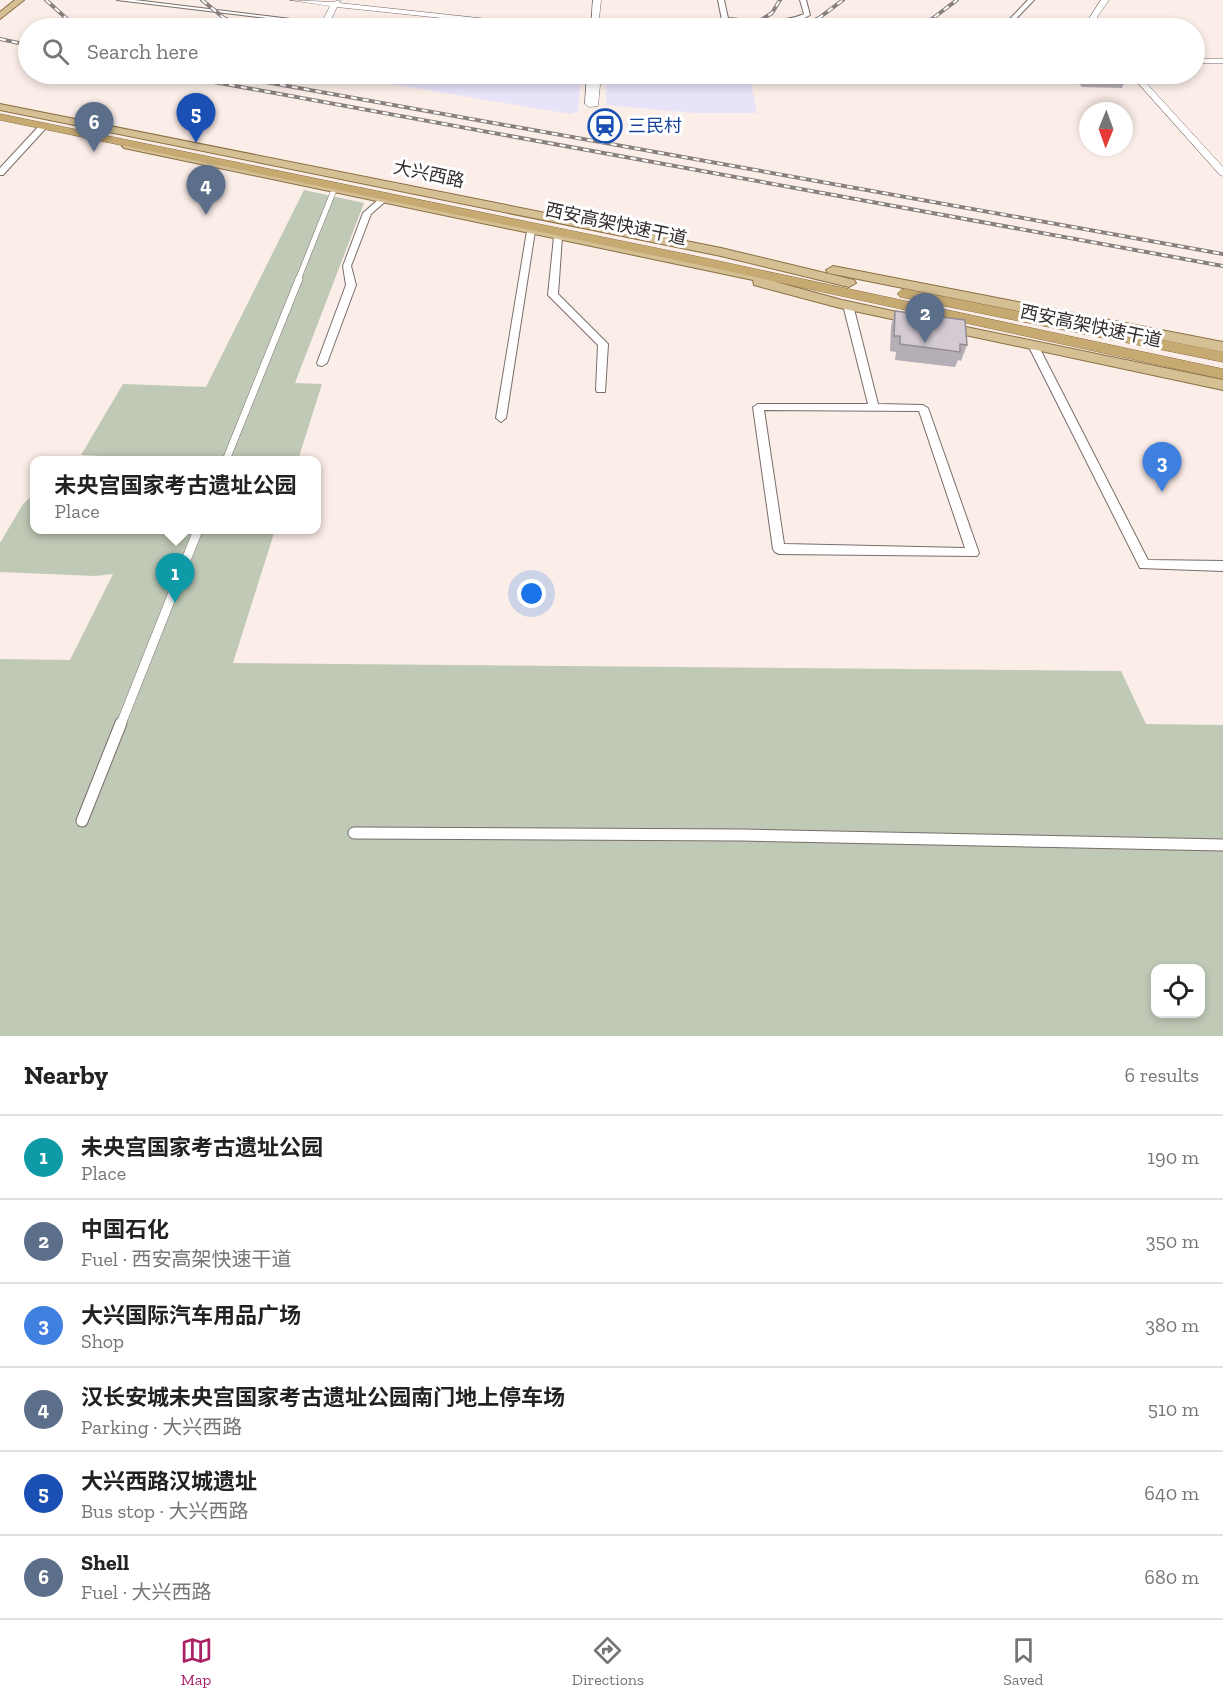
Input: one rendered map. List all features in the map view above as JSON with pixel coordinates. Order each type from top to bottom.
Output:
[{"type":"highway","name":"西安高架快速干道","points":[[0,109],[692,256],[848,294],[1082,336],[1223,357]]},
{"type":"highway","name":"西安高架快速干道","points":[[0,118],[692,256]]},
{"type":"highway","name":"西安高架快速干道","points":[[1082,336],[1223,374]]},
{"type":"main road","points":[[0,4],[5,0]]},
{"type":"main road","points":[[0,16],[20,0]]},
{"type":"main road","name":"大兴西路","points":[[0,109],[722,252],[848,294]]},
{"type":"main road","name":"大兴西路","points":[[0,118],[558,237],[848,294]]},
{"type":"main road","points":[[722,252],[901,282],[1223,348]]},
{"type":"main road","points":[[848,294],[1033,345],[1223,385]]},
{"type":"street","points":[[120,0],[274,18]]},
{"type":"street","points":[[294,0],[337,2],[470,18]]},
{"type":"street","points":[[597,18],[600,0]]},
{"type":"street","points":[[600,0],[600,18]]},
{"type":"street","points":[[721,0],[725,18]]},
{"type":"street","points":[[802,0],[807,15],[802,18]]},
{"type":"street","points":[[1014,18],[1031,0]]},
{"type":"street","points":[[1093,18],[1105,0]]},
{"type":"street","points":[[328,18],[337,2]]},
{"type":"street","points":[[1205,61],[1223,61]]},
{"type":"street","points":[[590,84],[589,104],[595,104],[596,84]]},
{"type":"street","points":[[1143,84],[1223,173]]},
{"type":"street","points":[[0,172],[42,128]]},
{"type":"street","points":[[228,456],[333,190]]},
{"type":"street","points":[[322,363],[351,285],[346,266],[367,213],[383,200]]},
{"type":"street","points":[[501,418],[531,231]]},
{"type":"street","points":[[558,237],[553,295],[603,344],[601,390]]},
{"type":"street","points":[[848,294],[874,407]]},
{"type":"street","points":[[1033,345],[1144,565],[1223,566]]},
{"type":"street","points":[[758,407],[874,407],[923,408],[973,553],[778,549],[758,407]]},
{"type":"street","points":[[82,822],[196,534]]},
{"type":"street","points":[[354,834],[729,835],[1223,845]]},
{"type":"shaded area","points":[[391,84],[580,84],[578,111],[571,114]]},
{"type":"shaded area","points":[[607,84],[751,84],[757,113],[694,113],[606,105]]},
{"type":"green space","points":[[304,190],[364,203],[295,383],[322,384],[299,456],[81,455],[123,384],[206,387]]},
{"type":"green space","points":[[30,498],[30,534],[274,534],[233,663],[1121,671],[1146,724],[1223,725],[1223,1036],[0,1036],[0,659],[70,660],[113,574],[95,576],[0,572],[0,543],[23,504]]},
{"type":"building","points":[[895,311],[965,320],[967,345],[960,344],[960,352],[900,344],[900,336],[894,336]]},
{"type":"railway","points":[[46,0],[66,18]]},
{"type":"railway","points":[[202,0],[224,18]]},
{"type":"railway","points":[[764,18],[772,13],[780,0]]},
{"type":"railway","points":[[819,18],[843,0]]},
{"type":"railway","points":[[933,18],[957,0]]},
{"type":"railway","points":[[0,39],[18,43]]},
{"type":"railway","points":[[225,84],[1223,266]]},
{"type":"railway","points":[[277,84],[1223,254]]},
{"type":"place","name":"三民村","points":[[605,126]]},
{"type":"place","name":"大兴西路汉城遗址","points":[[196,143]]},
{"type":"place","name":"Shell","points":[[94,152]]},
{"type":"place","name":"汉长安城未央宫国家考古遗址公园南门地上停车场","points":[[206,215]]},
{"type":"place","name":"中国石化","points":[[925,343]]},
{"type":"place","name":"大兴国际汽车用品广场","points":[[1162,492]]},
{"type":"place","name":"未央宫国家考古遗址公园","points":[[175,603]]}]
